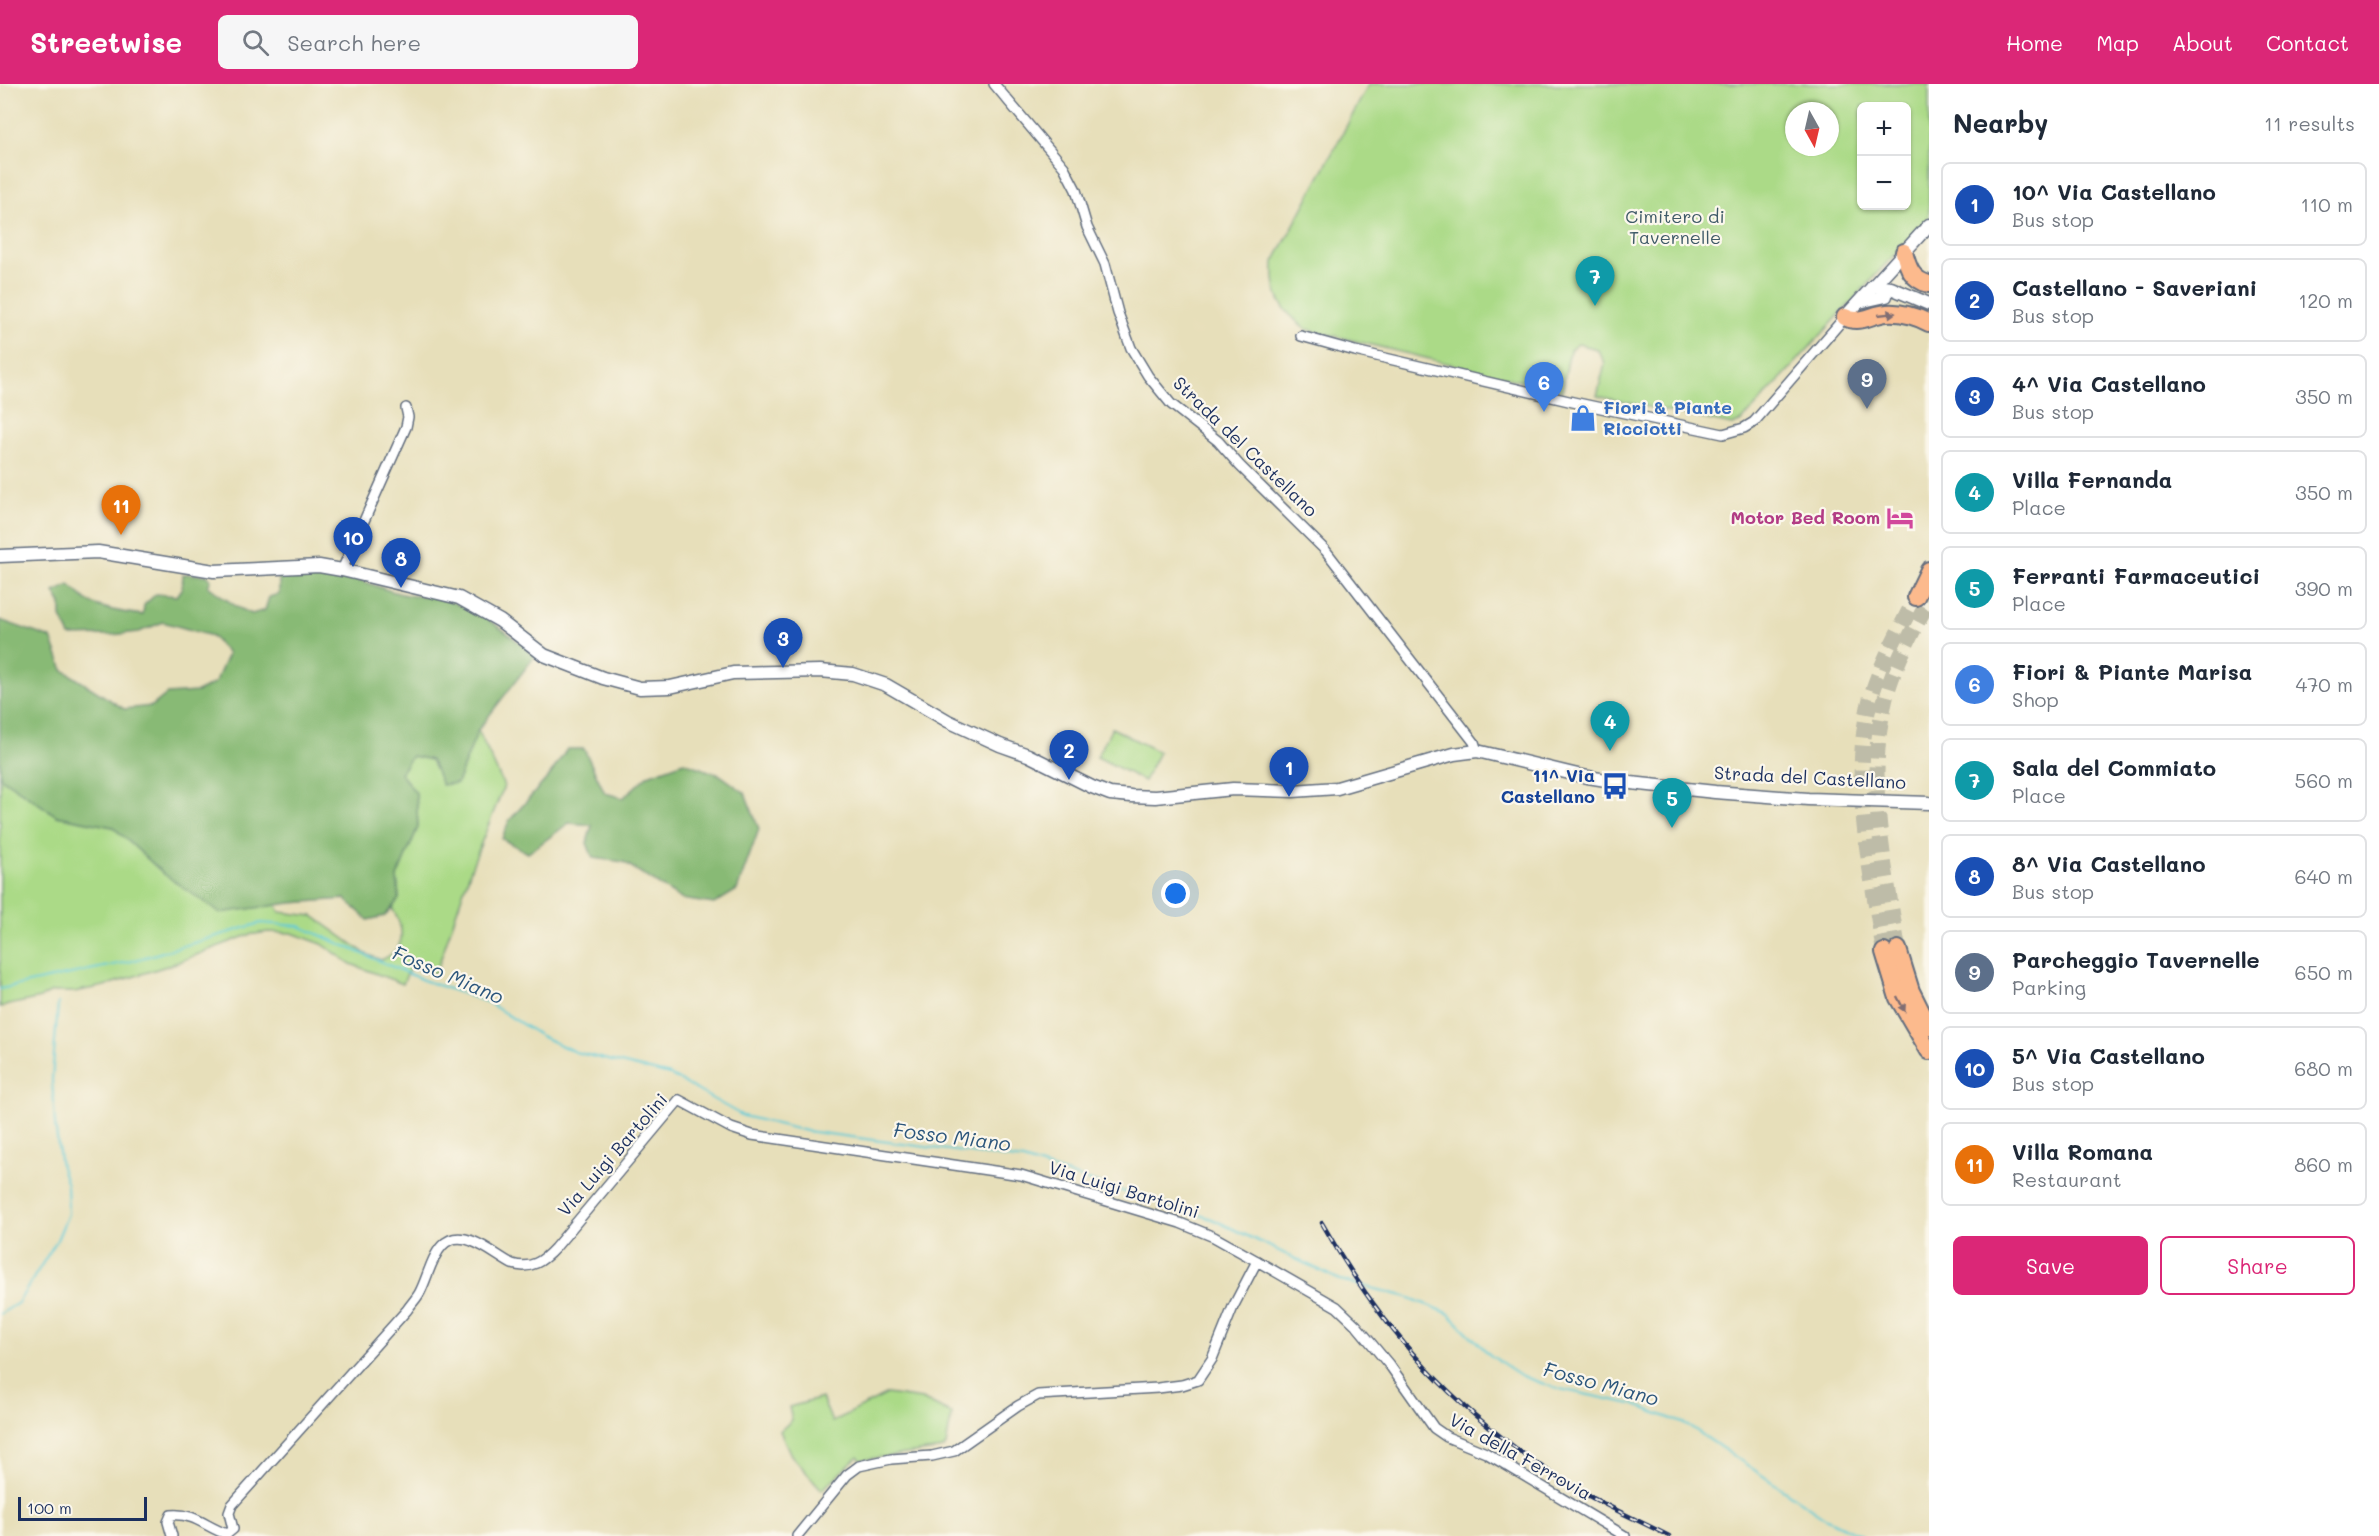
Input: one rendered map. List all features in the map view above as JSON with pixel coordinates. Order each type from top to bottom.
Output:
[{"type":"highway","points":[[1898,258],[1917,280],[1929,284]]},
{"type":"highway","points":[[1845,317],[1858,321],[1884,313],[1899,313],[1914,316],[1929,323]]},
{"type":"highway","points":[[1916,597],[1929,570]]},
{"type":"highway","points":[[1929,1027],[1891,950],[1898,998],[1929,1051]]},
{"type":"street","name":"Strada del Castellano","points":[[994,84],[1064,167],[1076,190],[1087,227],[1105,264],[1118,313],[1131,348],[1148,376],[1171,404],[1218,441],[1240,466],[1326,551],[1474,742],[1477,751]]},
{"type":"street","points":[[1301,336],[1355,351],[1723,434],[1744,428],[1754,422],[1929,225]]},
{"type":"street","points":[[1898,258],[1896,282],[1910,298]]},
{"type":"street","points":[[1873,286],[1886,296]]},
{"type":"street","points":[[1873,286],[1891,288],[1910,298],[1929,304]]},
{"type":"street","points":[[1858,303],[1886,296],[1910,298]]},
{"type":"street","points":[[342,570],[406,427],[408,417],[406,408]]},
{"type":"street","name":"Strada del Castellano","points":[[0,556],[98,552],[214,571],[319,567],[342,570],[459,598],[500,621],[544,655],[621,685],[640,688],[670,687],[710,677],[744,672],[820,671],[854,674],[872,679],[968,730],[1110,794],[1155,797],[1233,789],[1322,790],[1353,784],[1454,754],[1477,751],[1582,776],[1622,782],[1808,799],[1926,801]]},
{"type":"street","name":"Via Luigi Bartolini","points":[[172,1536],[168,1522],[171,1515],[181,1514],[193,1516],[219,1532],[230,1533],[233,1529],[229,1514],[232,1505],[406,1311],[421,1291],[430,1265],[444,1243],[449,1239],[472,1241],[512,1264],[519,1266],[538,1264],[555,1248],[680,1100],[731,1128],[752,1135],[1021,1175],[1180,1222],[1214,1237],[1257,1261]]},
{"type":"street","points":[[797,1536],[847,1476],[859,1466],[891,1459],[932,1456],[954,1451],[1018,1406],[1038,1395],[1158,1388],[1198,1380],[1212,1359],[1233,1307],[1257,1261]]},
{"type":"street","name":"Via della Ferrovia","points":[[1257,1261],[1336,1307],[1356,1326],[1390,1367],[1434,1428],[1447,1437],[1486,1453],[1625,1536]]},
{"type":"green space","name":"Cimitero di Tavernelle","points":[[1369,84],[1929,84],[1929,217],[1742,421],[1732,425],[1597,396],[1605,363],[1597,349],[1578,344],[1570,350],[1562,391],[1306,329],[1290,315],[1279,300],[1274,284],[1274,262]]},
{"type":"green space","points":[[334,572],[396,592],[419,596],[428,594],[444,599],[486,618],[535,656],[478,730],[457,783],[442,785],[431,760],[412,756],[400,773],[416,793],[418,827],[397,877],[399,899],[385,916],[368,920],[345,899],[291,903],[220,913],[164,874],[113,827],[57,816],[0,777],[0,620],[51,638],[63,670],[124,709],[152,706],[167,694],[197,692],[215,683],[228,654],[212,636],[163,622],[139,632],[70,636],[61,617],[61,604],[54,592],[69,585],[89,602],[116,611],[143,615],[144,605],[156,594],[177,596],[182,589],[183,574],[207,575],[211,580],[208,586],[237,607],[252,614],[265,610],[269,597],[279,594],[279,573]]},
{"type":"green space","points":[[1112,728],[1159,752],[1144,781],[1097,757]]},
{"type":"green space","points":[[478,730],[504,786],[472,866],[436,973],[410,967],[403,984],[351,964],[322,944],[292,933],[268,932],[248,935],[173,964],[104,986],[74,992],[52,992],[40,998],[0,1007],[0,777],[57,816],[113,827],[164,874],[220,912],[276,905],[280,912],[313,916],[366,954],[381,960],[396,950],[401,938],[399,923],[392,908],[399,898],[397,877],[418,827],[416,793],[400,773],[412,756],[432,760],[457,783]]},
{"type":"green space","points":[[567,749],[584,749],[605,793],[623,798],[648,775],[684,762],[720,775],[745,793],[759,829],[737,890],[714,904],[681,899],[624,862],[593,858],[587,843],[592,825],[569,823],[528,853],[502,839],[509,821],[550,775]]},
{"type":"green space","points":[[887,1394],[922,1399],[952,1414],[946,1446],[943,1449],[861,1460],[858,1456],[822,1490],[791,1455],[780,1431],[792,1420],[789,1407],[822,1398],[832,1422]]},
{"type":"waterway","name":"Fosso Miano","points":[[0,989],[132,961],[261,923],[299,926],[423,980],[487,1002],[541,1036],[575,1052],[670,1075],[743,1116],[806,1131],[1023,1160],[1212,1219],[1340,1280],[1407,1297],[1448,1313],[1490,1355],[1522,1376],[1555,1388],[1632,1404],[1688,1425],[1825,1518],[1862,1536]]},
{"type":"waterway","points":[[0,1314],[18,1303],[57,1240],[68,1214],[67,1185],[61,1167],[52,1080],[58,1003]]},
{"type":"tunnel","points":[[1884,952],[1864,824],[1862,760],[1871,697],[1891,646],[1916,597]]},
{"type":"tunnel","points":[[1898,949],[1879,824],[1877,793],[1879,731],[1893,675],[1929,600]]},
{"type":"railway","points":[[1322,1223],[1346,1263],[1397,1335],[1456,1398],[1524,1455],[1563,1481],[1669,1536]]},
{"type":"place","name":"Sala del Commiato","points":[[1595,306]]},
{"type":"place","name":"Parcheggio Tavernelle","points":[[1867,409]]},
{"type":"place","name":"Fiori & Piante Marisa","points":[[1544,412]]},
{"type":"place","name":"Fiori & Piante Ricciotti","points":[[1583,418]]},
{"type":"place","name":"Motor Bed Room","points":[[1900,518]]},
{"type":"place","name":"Villa Romana","points":[[121,535]]},
{"type":"place","name":"5^ Via Castellano","points":[[353,567]]},
{"type":"place","name":"8^ Via Castellano","points":[[401,588]]},
{"type":"place","name":"4^ Via Castellano","points":[[783,668]]},
{"type":"place","name":"Villa Fernanda","points":[[1610,751]]},
{"type":"place","name":"Castellano - Saveriani","points":[[1069,780]]},
{"type":"place","name":"11^ Via Castellano","points":[[1615,786]]},
{"type":"place","name":"10^ Via Castellano","points":[[1289,797]]},
{"type":"place","name":"Ferranti Farmaceutici","points":[[1672,828]]}]
